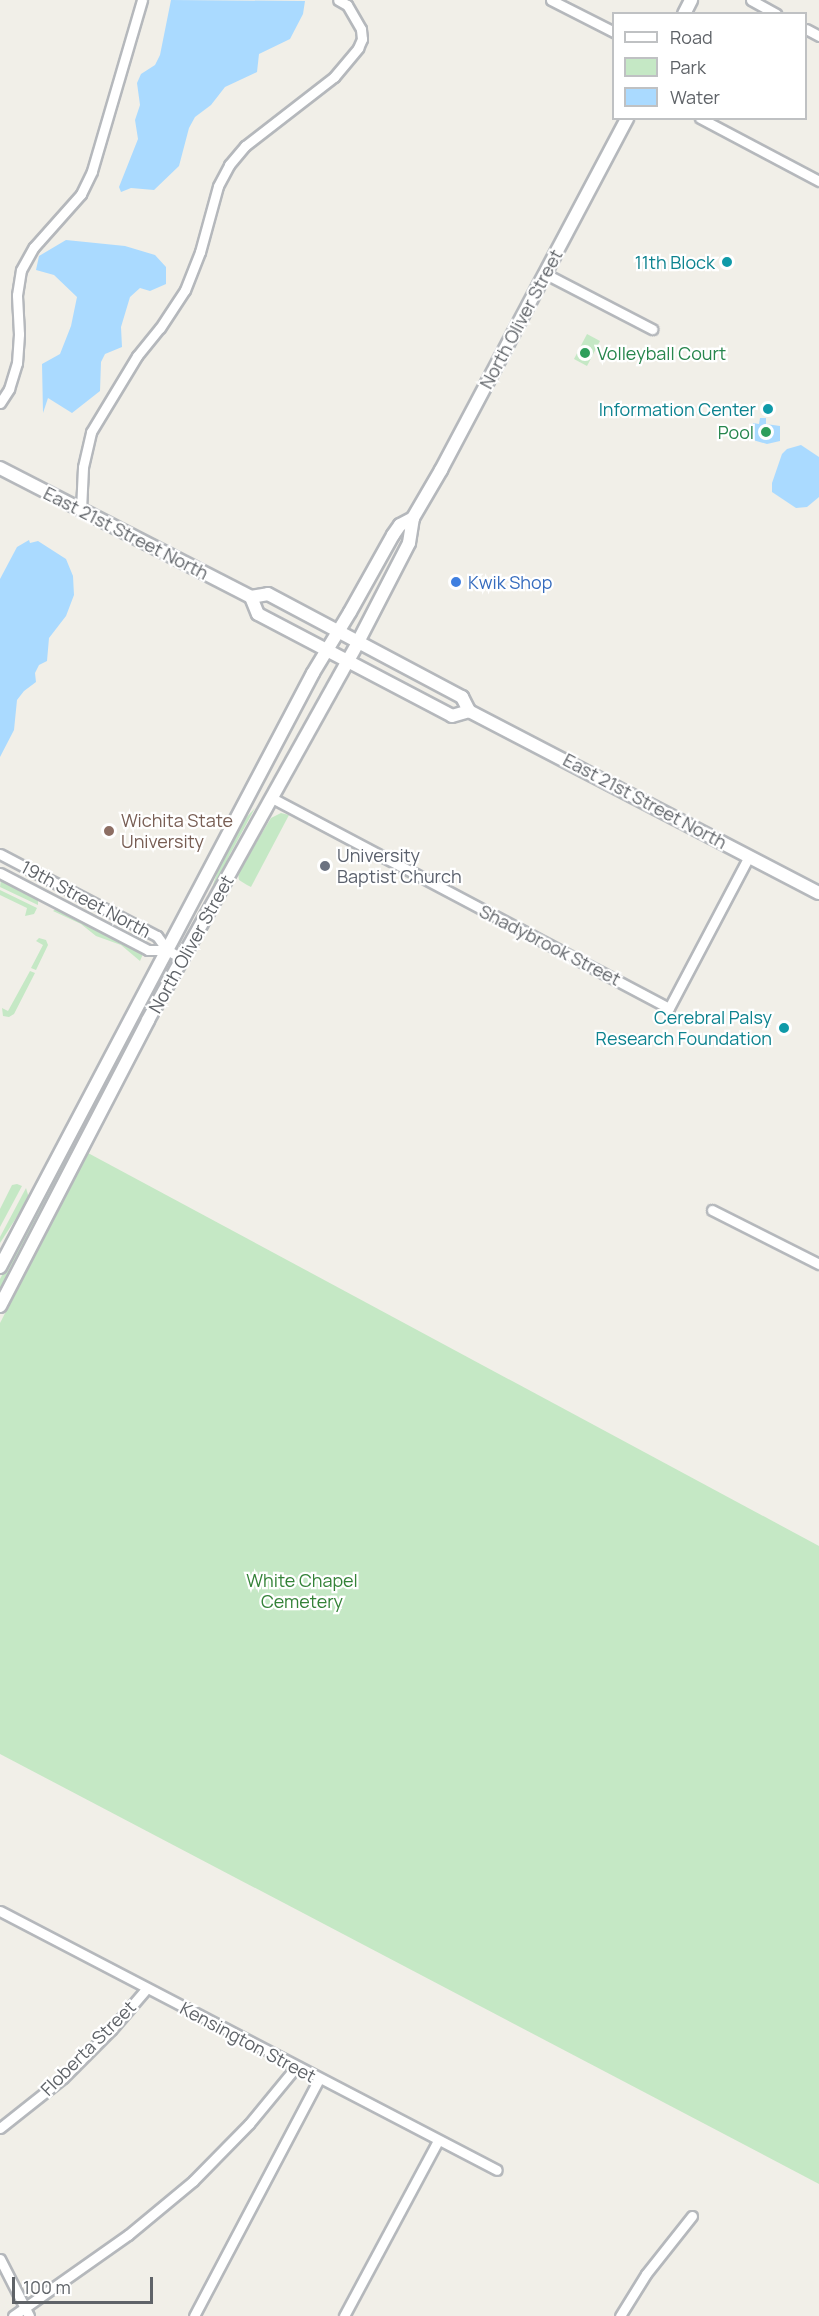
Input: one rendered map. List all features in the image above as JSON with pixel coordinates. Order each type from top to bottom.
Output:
[{"type":"main road","name":"North Oliver Street","points":[[0,1306],[148,1020],[358,642],[409,543],[413,518],[441,470],[626,120]]},
{"type":"main road","name":"East 21st Street North","points":[[0,468],[251,597],[267,594],[339,631],[462,697],[470,711],[819,893]]},
{"type":"main road","name":"North Oliver Street","points":[[0,1267],[327,650],[393,535],[400,525],[413,518]]},
{"type":"main road","name":"East 21st Street North","points":[[251,597],[258,614],[452,716],[470,711]]},
{"type":"street","points":[[0,403],[9,389],[16,363],[19,334],[17,295],[21,270],[34,247],[81,194],[92,171],[142,0]]},
{"type":"street","points":[[81,510],[83,467],[91,432],[137,356],[160,327],[184,290],[200,252],[218,186],[229,165],[245,146],[334,77],[358,48],[362,39],[361,29],[347,5],[338,0]]},
{"type":"street","points":[[551,0],[612,31]]},
{"type":"street","points":[[751,0],[772,12]]},
{"type":"street","points":[[704,120],[819,181]]},
{"type":"street","points":[[544,273],[652,329]]},
{"type":"street","name":"Shadybrook Street","points":[[272,798],[669,1008],[749,856]]},
{"type":"street","name":"19th Street North","points":[[0,854],[157,936],[167,950],[183,959]]},
{"type":"street","name":"19th Street North","points":[[0,873],[148,950],[167,950]]},
{"type":"street","points":[[712,1210],[819,1264]]},
{"type":"street","name":"Kensington Street","points":[[0,1911],[497,2170]]},
{"type":"street","name":"Floberta Street","points":[[0,2128],[63,2078],[111,2030],[147,1988]]},
{"type":"street","points":[[13,2316],[26,2312],[128,2235],[193,2181],[249,2124],[296,2067]]},
{"type":"street","points":[[194,2316],[319,2079]]},
{"type":"street","points":[[344,2316],[438,2141]]},
{"type":"street","points":[[620,2316],[646,2274],[692,2216]]},
{"type":"street","points":[[0,2259],[26,2312]]},
{"type":"green space","name":"Volleyball Court","points":[[587,334],[600,341],[587,366],[574,359]]},
{"type":"green space","points":[[255,808],[229,856],[222,876],[186,937],[211,891],[219,867],[245,819]]},
{"type":"green space","points":[[281,813],[289,815],[251,887],[239,880],[238,873],[271,818]]},
{"type":"green space","points":[[1,879],[21,892],[38,898],[38,905],[0,887]]},
{"type":"green space","points":[[0,890],[37,908],[34,914],[25,916],[27,908],[0,895]]},
{"type":"green space","points":[[56,909],[143,954],[140,961],[121,945],[96,936],[81,924],[53,911]]},
{"type":"green space","points":[[39,938],[46,940],[48,945],[36,970],[31,968],[43,945],[36,941]]},
{"type":"green space","points":[[30,971],[35,973],[14,1014],[9,1017],[3,1016],[2,1008],[8,1011]]},
{"type":"green space","points":[[71,1145],[76,1148],[0,1292],[0,1279]]},
{"type":"green space","name":"White Chapel Cemetery","points":[[88,1153],[819,1546],[819,2184],[0,1754],[0,1323]]},
{"type":"green space","points":[[12,1185],[22,1186],[0,1227],[0,1209]]},
{"type":"green space","points":[[26,1188],[29,1198],[0,1243],[0,1237]]},
{"type":"water","points":[[171,0],[305,1],[303,14],[290,39],[259,54],[257,72],[225,87],[211,105],[195,117],[189,128],[179,166],[154,190],[131,188],[121,192],[119,187],[138,139],[135,120],[140,105],[137,83],[141,74],[155,65],[160,55]]},
{"type":"water","points":[[66,240],[125,246],[155,255],[166,267],[166,284],[150,291],[140,288],[130,297],[121,327],[122,347],[105,354],[101,362],[100,391],[72,413],[48,398],[43,413],[42,364],[60,354],[71,326],[77,297],[54,275],[36,270],[39,256]]},
{"type":"water","name":"Pool","points":[[760,418],[766,418],[766,424],[780,426],[780,441],[767,444],[753,440],[753,423],[759,424]]},
{"type":"water","points":[[801,445],[819,457],[819,497],[807,507],[796,508],[772,492],[772,483],[782,454],[787,449]]},
{"type":"water","points":[[29,540],[30,543],[38,541],[66,559],[73,576],[74,595],[66,616],[49,638],[47,661],[39,665],[35,673],[36,682],[17,700],[14,730],[0,757],[0,579],[17,547]]},
{"type":"place","name":"11th Block","points":[[727,262]]},
{"type":"place","name":"Volleyball Court","points":[[585,353]]},
{"type":"place","name":"Information Center","points":[[768,409]]},
{"type":"place","name":"Pool","points":[[766,432]]},
{"type":"place","name":"Kwik Shop","points":[[456,582]]},
{"type":"place","name":"Wichita State University","points":[[109,831]]},
{"type":"place","name":"University Baptist Church","points":[[325,866]]},
{"type":"place","name":"Cerebral Palsy Research Foundation","points":[[784,1028]]}]
